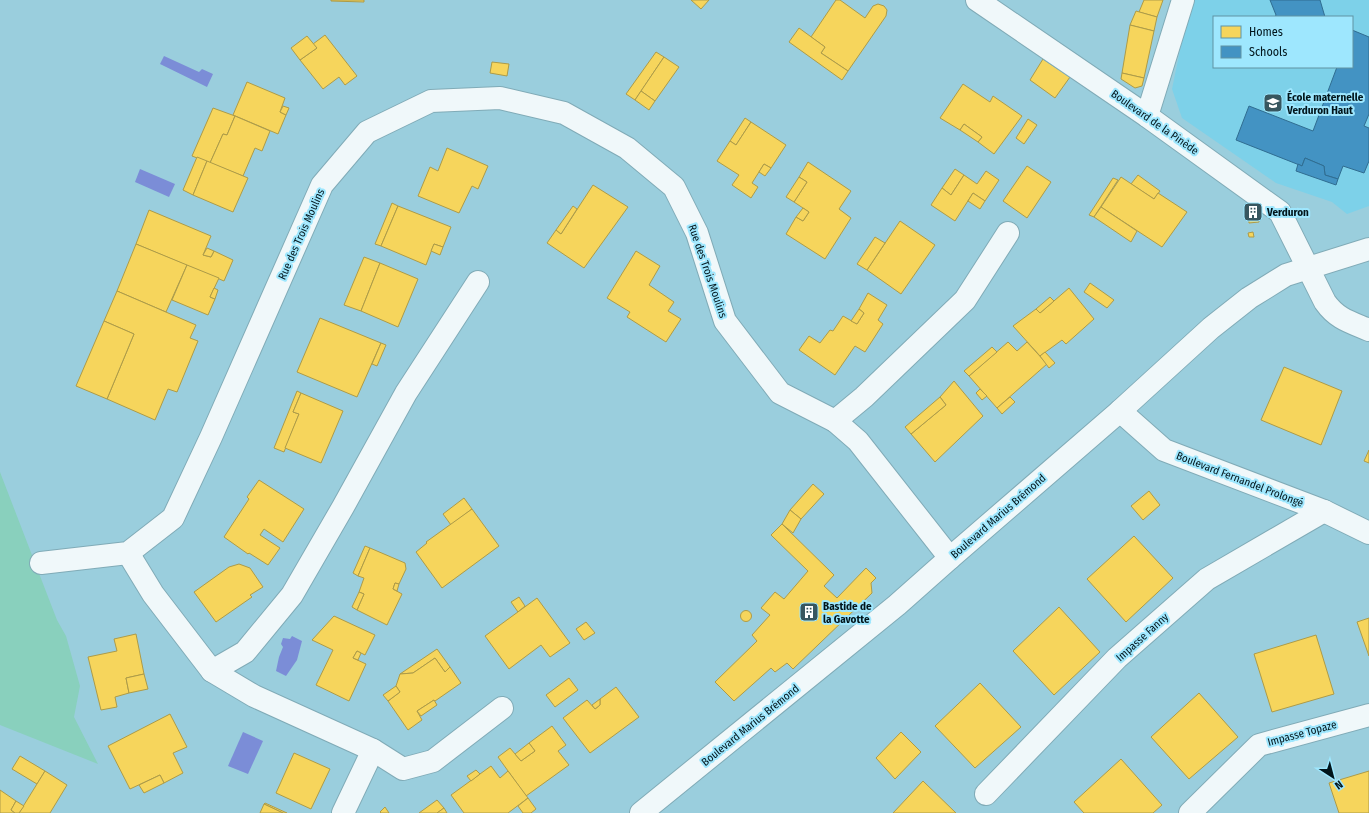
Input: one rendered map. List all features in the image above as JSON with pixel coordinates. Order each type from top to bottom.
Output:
[{"type":"street","name":"Boulevard de la Pinède","points":[[977,0],[1147,116],[1280,212],[1325,302],[1332,312],[1342,319],[1369,330]]},
{"type":"street","points":[[1147,116],[1183,0]]},
{"type":"street","name":"Rue des Trois Moulins","points":[[128,553],[173,518],[211,437],[322,185],[367,132],[431,101],[500,98],[564,113],[627,148],[674,187],[697,234],[725,321],[780,393],[834,421],[858,441],[950,558]]},
{"type":"street","points":[[834,421],[864,396],[964,300],[1008,233]]},
{"type":"street","name":"Boulevard Marius Brémond","points":[[641,813],[891,610],[1120,411],[1211,328],[1248,298],[1286,276],[1369,249]]},
{"type":"street","points":[[212,671],[244,652],[292,595],[406,393],[478,282]]},
{"type":"street","name":"Boulevard Fernandel Prolongé","points":[[1120,411],[1164,450],[1324,511],[1369,533]]},
{"type":"street","name":"Impasse Fanny","points":[[986,794],[1117,658],[1207,579],[1324,511]]},
{"type":"street","points":[[41,563],[128,553],[153,594],[212,671],[254,696],[373,750],[403,769],[433,761],[502,708]]},
{"type":"street","name":"Impasse Topaze","points":[[1190,813],[1259,745],[1369,715]]},
{"type":"street","points":[[343,813],[373,750]]},
{"type":"shaded area","name":"École maternelle Verduron Haut","points":[[1194,0],[1369,0],[1369,206],[1347,214],[1332,202],[1276,183],[1182,118],[1172,89],[1184,31]]},
{"type":"shaded area","points":[[164,56],[199,72],[202,69],[213,74],[207,87],[160,64]]},
{"type":"shaded area","points":[[140,169],[175,184],[169,197],[135,182]]},
{"type":"shaded area","points":[[292,636],[302,641],[297,660],[286,676],[276,671],[283,647],[281,644],[283,638],[290,639]]},
{"type":"shaded area","points":[[243,732],[263,741],[248,774],[228,766]]},
{"type":"green space","points":[[0,472],[57,620],[66,636],[80,686],[74,717],[98,764],[0,725]]},
{"type":"building: Homes","points":[[364,0],[364,2],[331,1]]},
{"type":"building: Homes","points":[[691,0],[709,0],[701,9]]},
{"type":"building: Homes","points":[[836,0],[840,0],[865,18],[873,6],[878,4],[884,6],[887,10],[886,16],[848,71],[821,53],[825,47],[811,37]]},
{"type":"building: Homes","points":[[1144,0],[1163,0],[1157,17],[1139,12]]},
{"type":"building: Homes","points":[[1136,11],[1157,17],[1154,31],[1130,25]]},
{"type":"building: Homes","points":[[1130,25],[1154,31],[1144,78],[1122,73]]},
{"type":"building: Homes","points":[[799,28],[825,47],[821,53],[848,71],[842,80],[789,42]]},
{"type":"building: Homes","points":[[325,35],[357,76],[345,85],[339,77],[323,89],[300,60],[317,48],[313,44]]},
{"type":"building: Homes","points":[[307,36],[317,48],[300,60],[291,48]]},
{"type":"building: Homes","points":[[656,52],[664,57],[635,100],[626,94]]},
{"type":"building: Homes","points":[[664,57],[679,67],[655,101],[641,91]]},
{"type":"building: Homes","points":[[1043,59],[1070,77],[1055,98],[1030,80]]},
{"type":"building: Homes","points":[[492,62],[509,64],[507,76],[490,73]]},
{"type":"building: Homes","points":[[1122,73],[1144,78],[1142,86],[1135,88],[1121,79]]},
{"type":"building: Homes","points":[[247,82],[285,98],[280,112],[286,115],[278,134],[233,115]]},
{"type":"building: Homes","points":[[963,84],[990,102],[993,96],[1022,116],[994,154],[978,142],[982,137],[964,124],[960,130],[940,118]]},
{"type":"building: Homes","points":[[641,91],[655,101],[649,110],[635,100]]},
{"type":"building: Homes","points":[[283,106],[289,108],[286,115],[280,112]]},
{"type":"building: Homes","points":[[213,108],[235,116],[227,135],[223,134],[210,163],[192,156]]},
{"type":"building: Homes","points":[[235,116],[270,131],[262,151],[255,148],[243,176],[210,163],[223,134],[227,135]]},
{"type":"building: Homes","points":[[745,118],[751,122],[736,145],[730,141]]},
{"type":"building: Homes","points":[[1028,119],[1037,125],[1024,144],[1016,138]]},
{"type":"building: Homes","points":[[751,122],[786,145],[771,168],[764,164],[752,183],[758,187],[751,198],[732,185],[739,175],[717,161],[730,141],[736,145]]},
{"type":"building: Homes","points":[[964,124],[982,137],[978,142],[960,130]]},
{"type":"building: Homes","points":[[447,148],[488,166],[478,189],[472,186],[459,213],[418,196],[430,167],[438,171]]},
{"type":"building: Homes","points":[[197,157],[207,161],[193,195],[183,190]]},
{"type":"building: Homes","points":[[207,161],[248,178],[233,212],[193,195]]},
{"type":"building: Homes","points":[[808,162],[851,191],[839,209],[851,218],[825,259],[786,234],[796,217],[803,221],[809,212],[794,202],[807,182],[799,177]]},
{"type":"building: Homes","points":[[764,164],[771,168],[765,176],[759,172]]},
{"type":"building: Homes","points":[[1027,166],[1051,182],[1027,218],[1003,201]]},
{"type":"building: Homes","points":[[955,169],[964,175],[951,195],[942,188]]},
{"type":"building: Homes","points":[[986,171],[999,180],[985,201],[973,193],[955,221],[931,205],[942,188],[951,195],[964,175],[977,184]]},
{"type":"building: Homes","points":[[1138,175],[1160,191],[1154,199],[1131,184]]},
{"type":"building: Homes","points":[[799,177],[807,182],[794,202],[786,197]]},
{"type":"building: Homes","points":[[1121,177],[1154,199],[1158,193],[1187,212],[1162,247],[1101,207]]},
{"type":"building: Homes","points":[[1113,178],[1118,180],[1094,217],[1089,215]]},
{"type":"building: Homes","points":[[593,185],[628,207],[584,268],[547,243],[556,230],[561,234]]},
{"type":"building: Homes","points":[[973,193],[985,201],[980,209],[968,201]]},
{"type":"building: Homes","name":"Verduron","points":[[1256,202],[1259,222],[1249,223],[1247,203]]},
{"type":"building: Homes","points":[[392,203],[398,206],[381,246],[375,244]]},
{"type":"building: Homes","points":[[398,206],[451,227],[443,247],[434,244],[426,265],[381,246]]},
{"type":"building: Homes","points":[[573,206],[577,209],[561,234],[556,230]]},
{"type":"building: Homes","points":[[1101,207],[1137,231],[1131,242],[1094,217]]},
{"type":"building: Homes","points":[[803,208],[809,212],[803,221],[796,217]]},
{"type":"building: Homes","points":[[149,210],[211,236],[203,255],[211,257],[214,251],[233,260],[224,281],[136,244]]},
{"type":"building: Homes","points":[[900,221],[935,245],[901,294],[867,270]]},
{"type":"building: Homes","points":[[1253,232],[1254,237],[1249,237],[1248,233]]},
{"type":"building: Homes","points":[[875,237],[885,243],[867,270],[857,264]]},
{"type":"building: Homes","points":[[136,244],[187,265],[166,312],[117,291]]},
{"type":"building: Homes","points":[[434,244],[443,247],[440,255],[431,251]]},
{"type":"building: Homes","points":[[207,248],[214,251],[211,257],[203,255]]},
{"type":"building: Homes","points":[[636,251],[660,266],[649,285],[674,302],[668,311],[681,319],[666,342],[627,317],[630,312],[607,298]]},
{"type":"building: Homes","points":[[364,257],[380,263],[361,311],[344,305]]},
{"type":"building: Homes","points":[[380,263],[418,279],[398,327],[361,311]]},
{"type":"building: Homes","points":[[187,265],[219,278],[210,297],[215,299],[208,315],[172,300]]},
{"type":"building: Homes","points":[[1090,283],[1114,300],[1107,308],[1084,292]]},
{"type":"building: Homes","points":[[214,288],[218,290],[215,299],[210,297]]},
{"type":"building: Homes","points":[[1069,288],[1094,319],[1066,344],[1062,340],[1040,356],[1013,326],[1036,309],[1040,313]]},
{"type":"building: Homes","points":[[117,291],[196,325],[190,338],[198,341],[177,392],[168,389],[155,420],[107,399],[134,334],[104,321]]},
{"type":"building: Homes","points":[[868,293],[887,305],[878,320],[883,324],[865,352],[855,346],[835,375],[799,350],[809,336],[820,343],[830,330],[833,331],[843,316],[857,324],[864,313],[859,309]]},
{"type":"building: Homes","points":[[1050,297],[1054,301],[1040,313],[1036,309]]},
{"type":"building: Homes","points":[[859,309],[864,313],[857,324],[851,321]]},
{"type":"building: Homes","points":[[320,318],[381,343],[357,397],[297,372]]},
{"type":"building: Homes","points":[[104,321],[134,334],[107,399],[76,386]]},
{"type":"building: Homes","points":[[1008,342],[1017,351],[1027,342],[1047,364],[997,408],[969,376]]},
{"type":"building: Homes","points":[[381,343],[386,345],[377,366],[372,364]]},
{"type":"building: Homes","points":[[992,347],[997,352],[969,376],[964,371]]},
{"type":"building: Homes","points":[[1045,352],[1055,363],[1049,368],[1040,356]]},
{"type":"building: Homes","points":[[1284,367],[1342,391],[1321,445],[1261,420]]},
{"type":"building: Homes","points":[[954,381],[983,416],[935,462],[911,434],[946,405],[940,397]]},
{"type":"building: Homes","points":[[980,389],[987,396],[982,400],[976,393]]},
{"type":"building: Homes","points":[[297,391],[301,393],[293,412],[299,414],[284,452],[274,448]]},
{"type":"building: Homes","points":[[301,393],[343,411],[321,463],[285,448],[299,414],[293,412]]},
{"type":"building: Homes","points":[[940,397],[946,405],[911,434],[905,427]]},
{"type":"building: Homes","points":[[1010,397],[1015,402],[1002,414],[997,408]]},
{"type":"building: Homes","points":[[1369,450],[1369,463],[1364,461]]},
{"type":"building: Homes","points":[[259,480],[304,509],[283,542],[264,529],[260,535],[280,548],[268,565],[249,553],[248,554],[224,537],[249,499],[247,497]]},
{"type":"building: Homes","points":[[813,484],[824,494],[801,519],[790,510]]},
{"type":"building: Homes","points":[[1149,491],[1160,505],[1143,520],[1131,506]]},
{"type":"building: Homes","points":[[464,498],[472,509],[451,525],[443,514]]},
{"type":"building: Homes","points":[[472,509],[499,546],[442,588],[416,552],[427,543],[426,542]]},
{"type":"building: Homes","points":[[790,510],[801,519],[793,533],[782,524]]},
{"type":"building: Homes","name":"Bastide de la Gavotte","points":[[782,524],[834,575],[824,586],[837,598],[866,568],[876,578],[871,583],[872,593],[793,669],[787,663],[775,672],[771,668],[734,701],[715,682],[757,641],[752,635],[770,615],[761,608],[775,592],[784,599],[808,571],[771,535]]},
{"type":"building: Homes","points":[[1134,536],[1173,578],[1126,622],[1087,579]]},
{"type":"building: Homes","points":[[365,546],[370,548],[358,576],[353,573]]},
{"type":"building: Homes","points":[[370,548],[405,563],[406,569],[399,584],[395,583],[393,589],[402,594],[387,625],[357,610],[364,594],[359,592],[364,578],[358,576]]},
{"type":"building: Homes","points":[[239,564],[250,568],[263,587],[250,595],[252,597],[216,622],[194,592],[229,567]]},
{"type":"building: Homes","points":[[395,583],[399,584],[397,591],[393,589]]},
{"type":"building: Homes","points":[[359,592],[364,594],[357,610],[352,607]]},
{"type":"building: Homes","points":[[519,597],[525,606],[518,612],[511,602]]},
{"type":"building: Homes","points":[[537,598],[570,643],[550,657],[541,645],[509,669],[485,636]]},
{"type":"building: Homes","points":[[1059,607],[1100,652],[1054,695],[1013,651]]},
{"type":"building: Homes","points":[[744,611],[748,611],[750,612],[750,620],[744,621],[741,618],[741,614]]},
{"type":"building: Homes","points":[[334,616],[375,635],[365,655],[357,651],[353,658],[366,664],[349,701],[316,685],[333,650],[312,640]]},
{"type":"building: Homes","points":[[1369,618],[1369,656],[1357,622]]},
{"type":"building: Homes","points":[[586,622],[595,633],[584,640],[576,629]]},
{"type":"building: Homes","points":[[136,634],[144,674],[126,678],[129,693],[115,697],[117,707],[101,710],[88,657],[117,651],[114,639]]},
{"type":"building: Homes","points":[[1316,635],[1334,694],[1272,712],[1254,654]]},
{"type":"building: Homes","points":[[437,649],[450,667],[445,672],[435,658],[413,673],[400,674]]},
{"type":"building: Homes","points":[[357,651],[361,653],[358,660],[353,658]]},
{"type":"building: Homes","points":[[435,658],[445,672],[450,667],[461,683],[435,701],[434,700],[417,711],[422,720],[408,730],[388,701],[400,692],[396,686],[400,674],[413,673]]},
{"type":"building: Homes","points":[[144,674],[148,689],[129,693],[126,678]]},
{"type":"building: Homes","points":[[569,678],[578,690],[555,707],[546,695]]},
{"type":"building: Homes","points":[[980,683],[1021,727],[975,768],[935,726]]},
{"type":"building: Homes","points":[[396,686],[400,692],[388,701],[383,695]]},
{"type":"building: Homes","points":[[616,687],[639,717],[590,753],[563,718],[587,700],[595,709],[600,705],[600,699]]},
{"type":"building: Homes","points":[[1199,693],[1238,737],[1189,779],[1151,737]]},
{"type":"building: Homes","points":[[600,699],[600,705],[595,709],[592,705]]},
{"type":"building: Homes","points":[[434,700],[437,705],[421,716],[417,711]]},
{"type":"building: Homes","points":[[170,714],[187,747],[173,753],[183,773],[164,783],[160,775],[130,789],[108,746]]},
{"type":"building: Homes","points":[[552,726],[566,745],[558,751],[569,765],[526,796],[498,757],[510,748],[521,761],[535,751],[529,743]]},
{"type":"building: Homes","points":[[901,732],[921,752],[895,779],[876,758]]},
{"type":"building: Homes","points":[[529,743],[535,751],[521,761],[515,754]]},
{"type":"building: Homes","points":[[294,753],[330,769],[311,809],[276,793]]},
{"type":"building: Homes","points":[[20,756],[45,771],[37,784],[12,769]]},
{"type":"building: Homes","points":[[1121,759],[1162,805],[1153,813],[1084,813],[1074,802]]},
{"type":"building: Homes","points":[[491,766],[500,778],[508,771],[528,798],[508,813],[464,813],[451,795]]},
{"type":"building: Homes","points":[[476,770],[480,774],[471,781],[467,776]]},
{"type":"building: Homes","points":[[45,771],[67,785],[50,813],[19,813]]},
{"type":"building: Homes","points":[[1369,771],[1369,813],[1339,813],[1329,783]]},
{"type":"building: Homes","points":[[160,775],[164,783],[144,793],[139,785]]},
{"type":"building: Homes","points":[[923,781],[956,813],[893,813]]},
{"type":"building: Homes","points":[[0,790],[16,801],[11,810],[15,813],[0,813]]},
{"type":"building: Homes","points":[[528,798],[536,809],[531,813],[523,813],[518,806]]},
{"type":"building: Homes","points":[[437,800],[444,808],[437,813],[419,813]]},
{"type":"building: Homes","points":[[16,801],[24,806],[19,813],[15,813],[11,810]]},
{"type":"building: Homes","points":[[265,803],[287,813],[283,813],[264,804]]},
{"type":"building: Homes","points":[[264,804],[283,813],[260,813]]},
{"type":"building: Homes","points":[[385,807],[389,813],[381,813],[380,812]]},
{"type":"building: Homes","points":[[444,808],[447,813],[437,813]]},
{"type":"building: Schools","points":[[1270,0],[1320,0],[1325,16],[1276,16]]},
{"type":"building: Schools","points":[[1353,30],[1369,37],[1369,114],[1364,126],[1369,128],[1369,161],[1364,173],[1343,166],[1338,179],[1325,175],[1324,166],[1305,158],[1302,166],[1236,140],[1249,106],[1313,131],[1337,68],[1353,68]]},
{"type":"building: Schools","points":[[1305,158],[1324,166],[1325,175],[1338,179],[1336,185],[1296,171],[1298,164],[1302,166]]},
{"type":"place","name":"École maternelle Verduron Haut","points":[[1273,103]]},
{"type":"place","name":"Verduron","points":[[1253,212]]},
{"type":"place","name":"Bastide de la Gavotte","points":[[809,612]]}]
